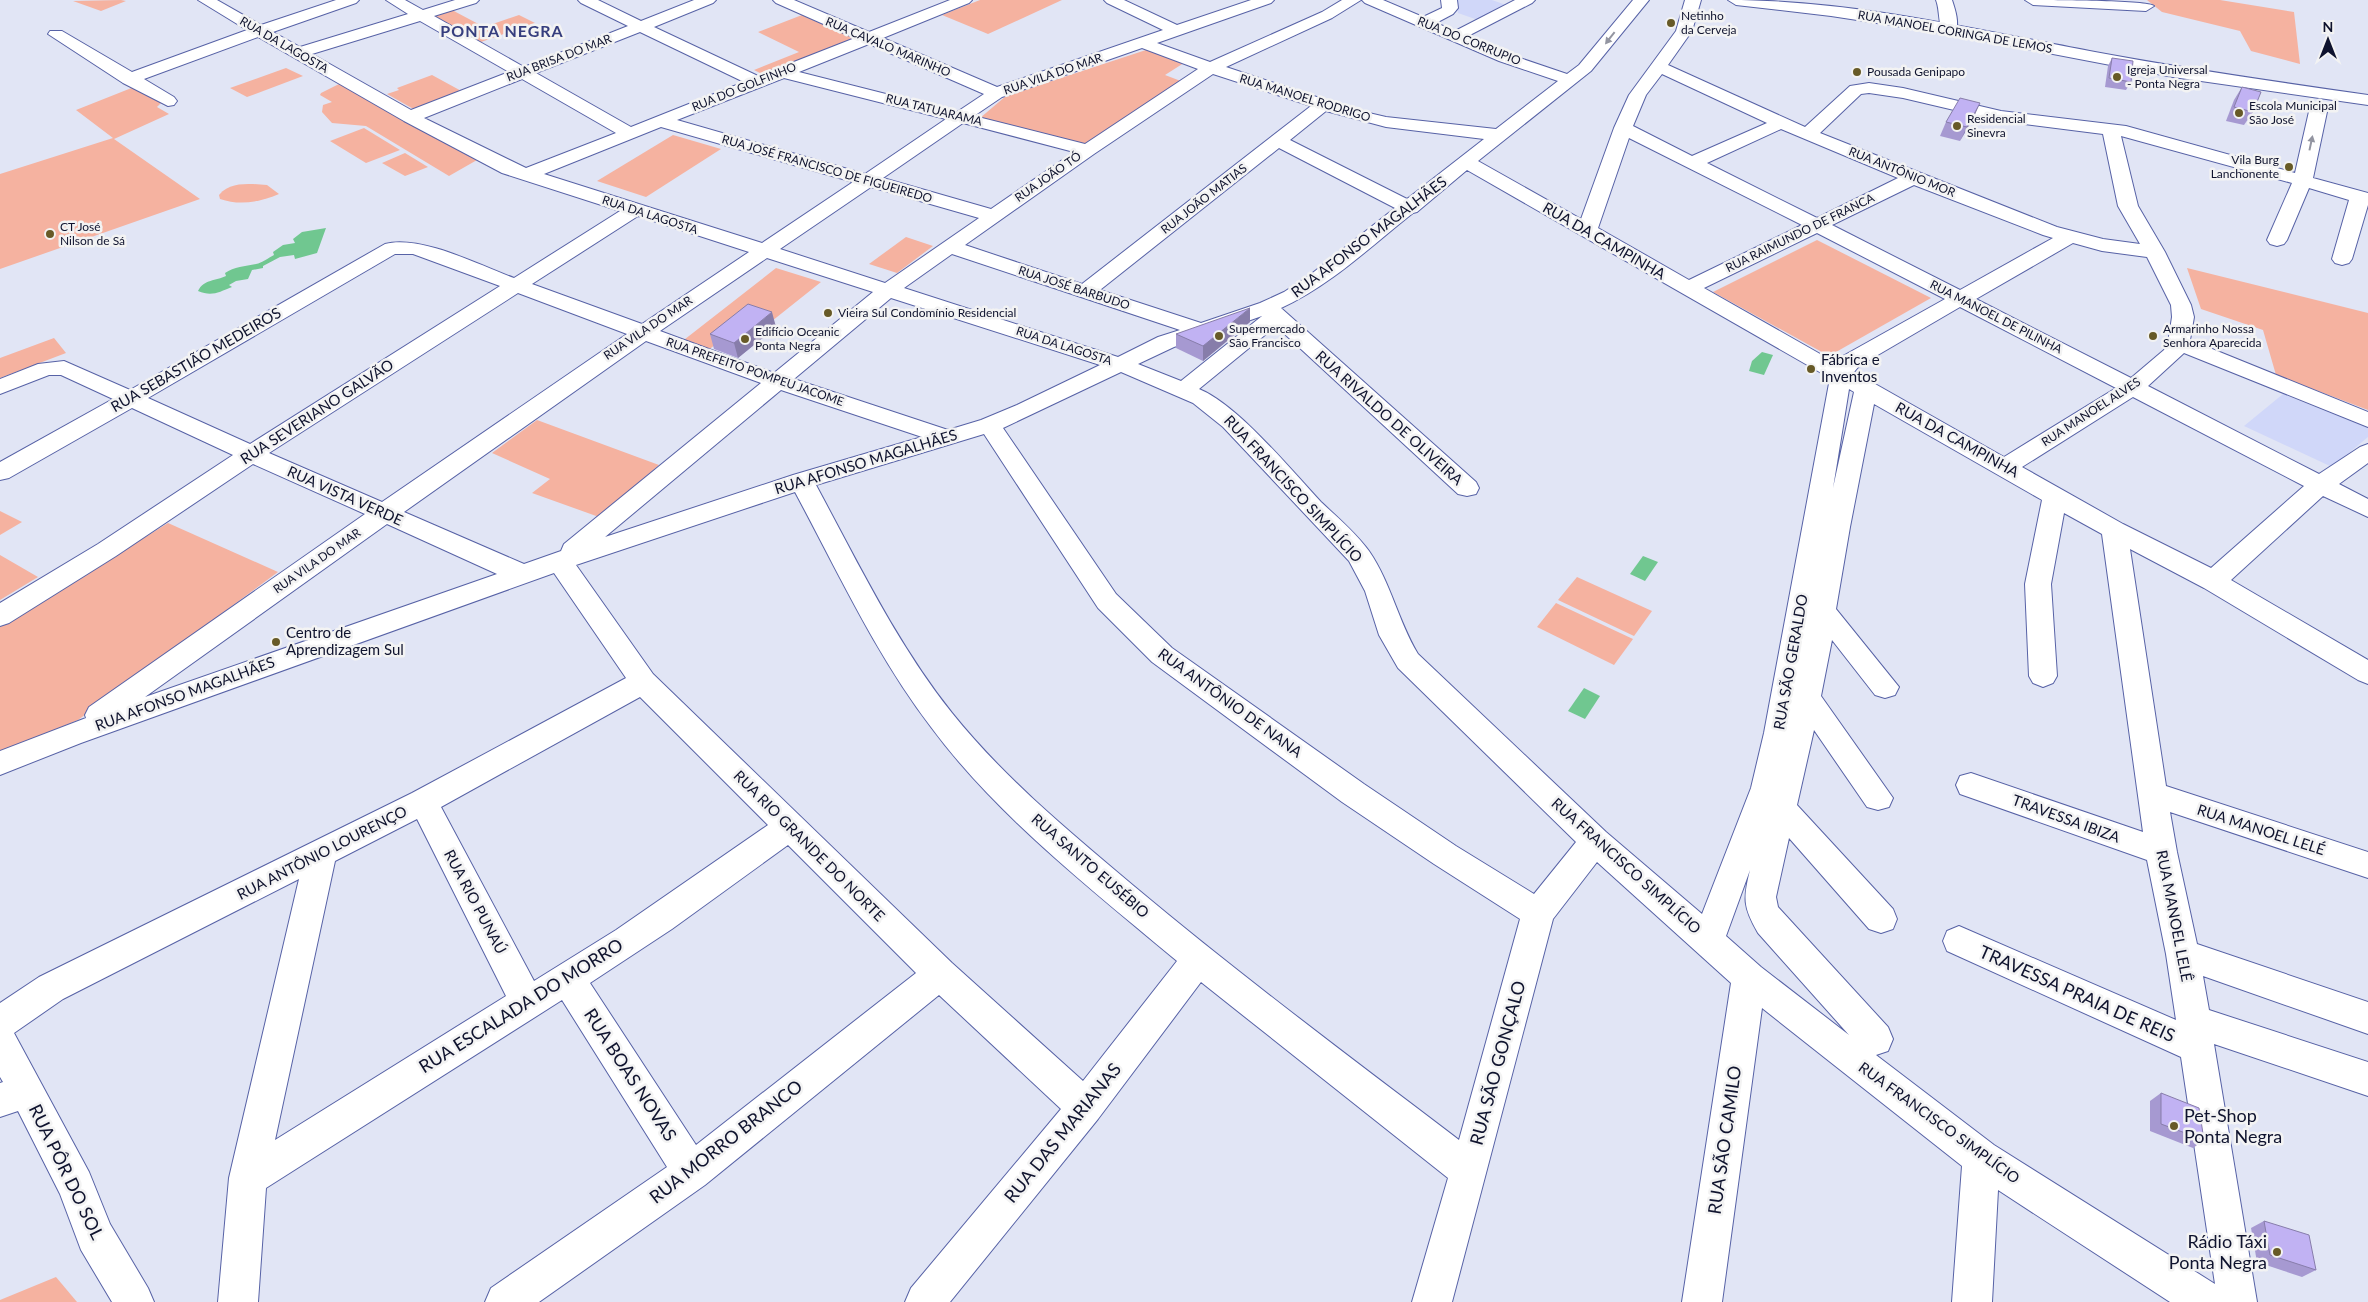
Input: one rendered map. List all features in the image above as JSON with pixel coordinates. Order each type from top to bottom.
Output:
[{"type":"street","name":"RUA DA LAGOSTA","points":[[206,0],[258,30],[296,56],[488,159],[525,175],[1122,364]]},
{"type":"street","points":[[129,79],[258,30],[351,0]]},
{"type":"street","points":[[394,0],[629,133]]},
{"type":"street","points":[[296,56],[471,0]]},
{"type":"street","points":[[586,0],[757,82]]},
{"type":"street","name":"RUA BRISA DO MAR","points":[[410,117],[708,0]]},
{"type":"street","name":"RUA CAVALO MARINHO","points":[[781,0],[996,93]]},
{"type":"street","name":"RUA DO GOLFINHO","points":[[525,175],[964,0]]},
{"type":"street","points":[[1112,0],[1177,31]]},
{"type":"street","name":"RUA VILA DO MAR","points":[[71,735],[384,513],[761,250],[996,93],[1266,0]]},
{"type":"street","name":"RUA JOÃO TÓ","points":[[560,561],[888,290],[1088,150],[1210,68],[1327,15],[1353,0]]},
{"type":"street","name":"RUA DO CORRUPIO","points":[[1370,0],[1505,58],[1570,80]]},
{"type":"street","points":[[1424,23],[1448,11],[1450,8],[1449,0]]},
{"type":"street","points":[[1455,36],[1527,0]]},
{"type":"street","name":"RUA AFONSO MAGALHÃES","points":[[1185,389],[1271,311],[1318,279],[1410,208],[1592,62],[1641,0]]},
{"type":"street","points":[[1587,231],[1623,128],[1638,95],[1684,32],[1693,0]]},
{"type":"street","name":"RUA MANOEL CORINGA DE LEMOS","points":[[1736,0],[1831,11],[1949,29],[2173,72]]},
{"type":"street","points":[[1944,0],[1948,12],[1949,29]]},
{"type":"street","points":[[2033,0],[2146,6]]},
{"type":"street","points":[[56,34],[84,49],[168,102]]},
{"type":"street","name":"RUA MANOEL RODRIGO","points":[[1144,43],[1210,68],[1351,114],[1386,122],[1500,135]]},
{"type":"street","points":[[296,56],[338,83]]},
{"type":"street","name":"RUA ANTÔNIO MOR","points":[[1658,66],[1781,123],[1913,178],[2069,237],[2102,245],[2155,252]]},
{"type":"street","name":"RUA TATUARAMA","points":[[781,72],[1088,150]]},
{"type":"street","points":[[2173,72],[2368,100]]},
{"type":"street","points":[[2173,72],[2352,115]]},
{"type":"street","points":[[1808,134],[1856,90],[1869,88],[1903,93],[2001,116],[2143,134],[2364,197],[2342,259]]},
{"type":"street","name":"RUA JOÃO MATIAS","points":[[1084,292],[1323,105]]},
{"type":"street","points":[[2277,240],[2303,179],[2319,107]]},
{"type":"street","name":"RUA JOSÉ FRANCISCO DE FIGUEIREDO","points":[[660,121],[994,216]]},
{"type":"street","points":[[1692,162],[1781,123]]},
{"type":"street","name":"RUA MANOEL DE PILINHA","points":[[1623,128],[1817,225],[2368,509]]},
{"type":"street","name":"RUA MANOEL ALVES","points":[[2005,467],[2132,388],[2172,354],[2179,343],[2184,317],[2181,305],[2155,252],[2128,206],[2111,129]]},
{"type":"street","points":[[1278,141],[1410,208]]},
{"type":"street","name":"RUA DA CAMPINHA","points":[[1468,163],[1841,375],[1865,397],[2005,467],[2114,530],[2213,581],[2368,673]]},
{"type":"street","name":"RUA RAIMUNDO DE FRANCA","points":[[1687,289],[1913,178]]},
{"type":"street","name":"RUA SEVERIANO GALVÃO","points":[[0,616],[108,550],[251,454],[635,210]]},
{"type":"street","points":[[1841,375],[1844,367],[1851,362],[2069,237]]},
{"type":"street","name":"RUA JOSÉ BARBUDO","points":[[950,247],[1199,329]]},
{"type":"street","name":"RUA PREFEITO POMPEU JACOME","points":[[392,248],[415,248],[776,381],[949,438]]},
{"type":"street","name":"RUA SEBASTIÃO MEDEIROS","points":[[0,472],[392,248]]},
{"type":"street","name":"RUA AFONSO MAGALHÃES","points":[[0,764],[71,735],[522,574],[802,481],[989,425],[1025,410],[1166,342],[1199,329],[1271,311]]},
{"type":"street","name":"RUA RIVALDO DE OLIVEIRA","points":[[1271,311],[1467,488]]},
{"type":"street","points":[[2179,343],[2368,420]]},
{"type":"street","name":"RUA FRANCISCO SIMPLÍCIO","points":[[1122,364],[1185,389],[1201,398],[1224,416],[1359,556],[1378,591],[1393,635],[1408,661],[1595,841],[1749,978],[1981,1158],[2206,1302]]},
{"type":"street","name":"RUA VISTA VERDE","points":[[0,387],[40,371],[64,368],[251,454],[522,574]]},
{"type":"street","name":"RUA SÃO GERALDO","points":[[1708,940],[1768,778],[1779,733],[1841,375]]},
{"type":"street","name":"RUA SÃO GERALDO","points":[[1865,397],[1837,527],[1806,698],[1760,897],[1762,910],[1770,923],[1876,1039]]},
{"type":"street","name":"RUA ANTÔNIO DE NANA","points":[[989,425],[1107,601],[1162,655],[1353,793],[1445,855],[1538,913]]},
{"type":"street","points":[[2213,581],[2320,484],[2368,452]]},
{"type":"street","name":"RUA SANTO EUSÉBIO","points":[[802,481],[901,662],[942,721],[998,784],[1082,861],[1198,960],[1469,1170]]},
{"type":"street","points":[[2043,676],[2038,584],[2055,496]]},
{"type":"street","name":"RUA MANOEL LELÊ","points":[[2114,530],[2161,852],[2183,954],[2237,1302]]},
{"type":"street","name":"RUA RIO GRANDE DO NORTE","points":[[560,561],[643,682],[940,974],[1085,1107]]},
{"type":"street","points":[[1823,611],[1884,687]]},
{"type":"street","name":"RUA ANTÔNIO LOURENÇO","points":[[0,1023],[51,988],[423,802],[643,682]]},
{"type":"street","points":[[1806,698],[1878,798]]},
{"type":"street","name":"TRAVESSA IBIZA","points":[[1971,785],[2161,852]]},
{"type":"street","name":"RUA MANOEL LELÉ","points":[[2153,794],[2368,865]]},
{"type":"street","name":"RUA RIO PUNAÚ","points":[[423,802],[527,1002]]},
{"type":"street","points":[[1781,808],[1881,919]]},
{"type":"street","name":"RUA ESCALADA DO MORRO","points":[[248,1178],[527,1002],[568,979],[689,899],[789,827]]},
{"type":"street","name":"RUA SÃO GONÇALO","points":[[1438,1299],[1469,1170],[1538,913],[1595,841]]},
{"type":"street","points":[[238,1302],[248,1178],[321,854]]},
{"type":"street","name":"TRAVESSA PRAIA DE REIS","points":[[1959,941],[2195,1034],[2368,1079]]},
{"type":"street","points":[[2183,954],[2368,1018]]},
{"type":"street","name":"RUA DAS MARIANAS","points":[[925,1302],[1085,1107],[1198,960]]},
{"type":"street","name":"RUA MORRO BRANCO","points":[[505,1302],[692,1172],[940,974]]},
{"type":"street","name":"RUA SÃO CAMILO","points":[[1702,1302],[1749,978]]},
{"type":"street","name":"RUA BOAS NOVAS","points":[[568,979],[692,1172]]},
{"type":"street","name":"RUA PÔR DO SOL","points":[[0,1041],[13,1095],[76,1185],[96,1236],[134,1302]]},
{"type":"street","points":[[1972,1302],[1981,1158]]},
{"type":"shaded area","points":[[980,0],[1062,0],[988,34],[942,15]]},
{"type":"shaded area","points":[[1456,0],[1492,0],[1509,6],[1478,20],[1458,13]]},
{"type":"shaded area","points":[[2147,0],[2220,0],[2294,12],[2300,64],[2251,51],[2240,31],[2162,12]]},
{"type":"shaded area","points":[[73,1],[126,1],[101,11]]},
{"type":"shaded area","points":[[452,10],[484,27],[519,15],[535,23],[481,42],[434,16]]},
{"type":"shaded area","points":[[802,15],[857,40],[766,76],[754,70],[799,52],[758,32]]},
{"type":"shaded area","points":[[1149,49],[1187,61],[1165,75],[1186,83],[1087,146],[980,118],[1006,96]]},
{"type":"shaded area","points":[[286,68],[303,76],[247,97],[230,88]]},
{"type":"shaded area","points":[[432,75],[465,93],[417,111],[387,94],[399,90],[397,88]]},
{"type":"shaded area","points":[[341,83],[477,160],[449,176],[366,126],[332,123],[322,112],[323,105],[332,102],[320,95]]},
{"type":"shaded area","name":"CT José Nilson de Sá","points":[[134,87],[161,103],[157,107],[169,114],[114,139],[200,199],[0,269],[0,174],[113,138],[76,110]]},
{"type":"shaded area","points":[[364,128],[400,150],[366,163],[330,141]]},
{"type":"shaded area","points":[[673,135],[721,149],[646,197],[597,181]]},
{"type":"shaded area","points":[[405,153],[428,167],[405,176],[382,163]]},
{"type":"shaded area","points":[[253,184],[267,185],[279,194],[265,199],[242,203],[220,199],[219,195],[230,187]]},
{"type":"shaded area","points":[[326,228],[317,253],[295,259],[294,255],[280,257],[263,266],[263,268],[252,270],[248,279],[236,281],[229,285],[232,287],[211,294],[198,291],[207,282],[226,276],[225,273],[228,271],[258,263],[274,255],[273,252],[283,245],[295,243],[293,239],[302,232]]},
{"type":"shaded area","points":[[906,237],[933,246],[897,273],[869,264]]},
{"type":"shaded area","points":[[1817,240],[1931,298],[1829,356],[1713,292]]},
{"type":"shaded area","points":[[776,268],[821,282],[772,321],[752,315],[706,352],[680,343]]},
{"type":"shaded area","points":[[2187,268],[2368,313],[2368,410],[2276,375],[2263,330],[2201,309]]},
{"type":"shaded area","points":[[54,338],[66,353],[0,378],[0,358]]},
{"type":"shaded area","points":[[1762,352],[1773,355],[1764,375],[1749,371],[1752,361]]},
{"type":"shaded area","points":[[2283,394],[2368,428],[2368,437],[2332,467],[2244,426]]},
{"type":"shaded area","points":[[537,420],[659,465],[599,517],[532,493],[550,479],[492,453]]},
{"type":"shaded area","points":[[0,511],[22,522],[0,535]]},
{"type":"shaded area","points":[[168,523],[278,572],[78,720],[0,753],[0,627]]},
{"type":"shaded area","points":[[0,555],[38,577],[0,600]]},
{"type":"shaded area","points":[[1643,556],[1658,562],[1645,581],[1630,574]]},
{"type":"shaded area","points":[[1577,577],[1652,611],[1634,636],[1558,600]]},
{"type":"shaded area","points":[[1556,603],[1633,639],[1614,665],[1537,627]]},
{"type":"shaded area","points":[[1584,688],[1600,696],[1585,719],[1568,711]]},
{"type":"shaded area","points":[[56,1277],[77,1302],[0,1302],[0,1300]]},
{"type":"building","points":[[2112,58],[2133,61],[2131,82],[2109,78]]},
{"type":"building","points":[[2242,87],[2261,92],[2253,112],[2234,107]]},
{"type":"building","points":[[1960,98],[1980,103],[1967,127],[1946,122]]},
{"type":"building","points":[[748,304],[772,312],[734,343],[710,334]]},
{"type":"building","points":[[1250,308],[1203,346],[1176,334]]},
{"type":"building","points":[[2161,1093],[2199,1108],[2204,1140],[2161,1124]]},
{"type":"building","points":[[2264,1221],[2309,1235],[2316,1270],[2270,1255]]},
{"type":"place","name":"Netinho da Cerveja","points":[[1671,23]]},
{"type":"place","name":"Pousada Genipapo","points":[[1857,72]]},
{"type":"place","name":"Igreja Universal - Ponta Negra","points":[[2117,77]]},
{"type":"place","name":"Escola Municipal São José","points":[[2239,113]]},
{"type":"place","name":"Residencial Sinevra","points":[[1957,126]]},
{"type":"place","name":"Vila Burg Lanchonente","points":[[2289,167]]},
{"type":"place","name":"CT José Nilson de Sá","points":[[50,234]]},
{"type":"place","name":"Vieira Sul Condomínio Residencial","points":[[828,313]]},
{"type":"place","name":"Supermercado São Francisco","points":[[1219,336]]},
{"type":"place","name":"Armarinho Nossa Senhora Aparecida","points":[[2153,336]]},
{"type":"place","name":"Edifício Oceanic Ponta Negra","points":[[745,339]]},
{"type":"place","name":"Fábrica e Inventos","points":[[1811,369]]},
{"type":"place","name":"Centro de Aprendizagem Sul","points":[[276,642]]},
{"type":"place","name":"Pet-Shop Ponta Negra","points":[[2174,1126]]},
{"type":"place","name":"Rádio Táxi Ponta Negra","points":[[2277,1252]]},
{"type":"district","name":"PONTA NEGRA","points":[[502,31]]}]
